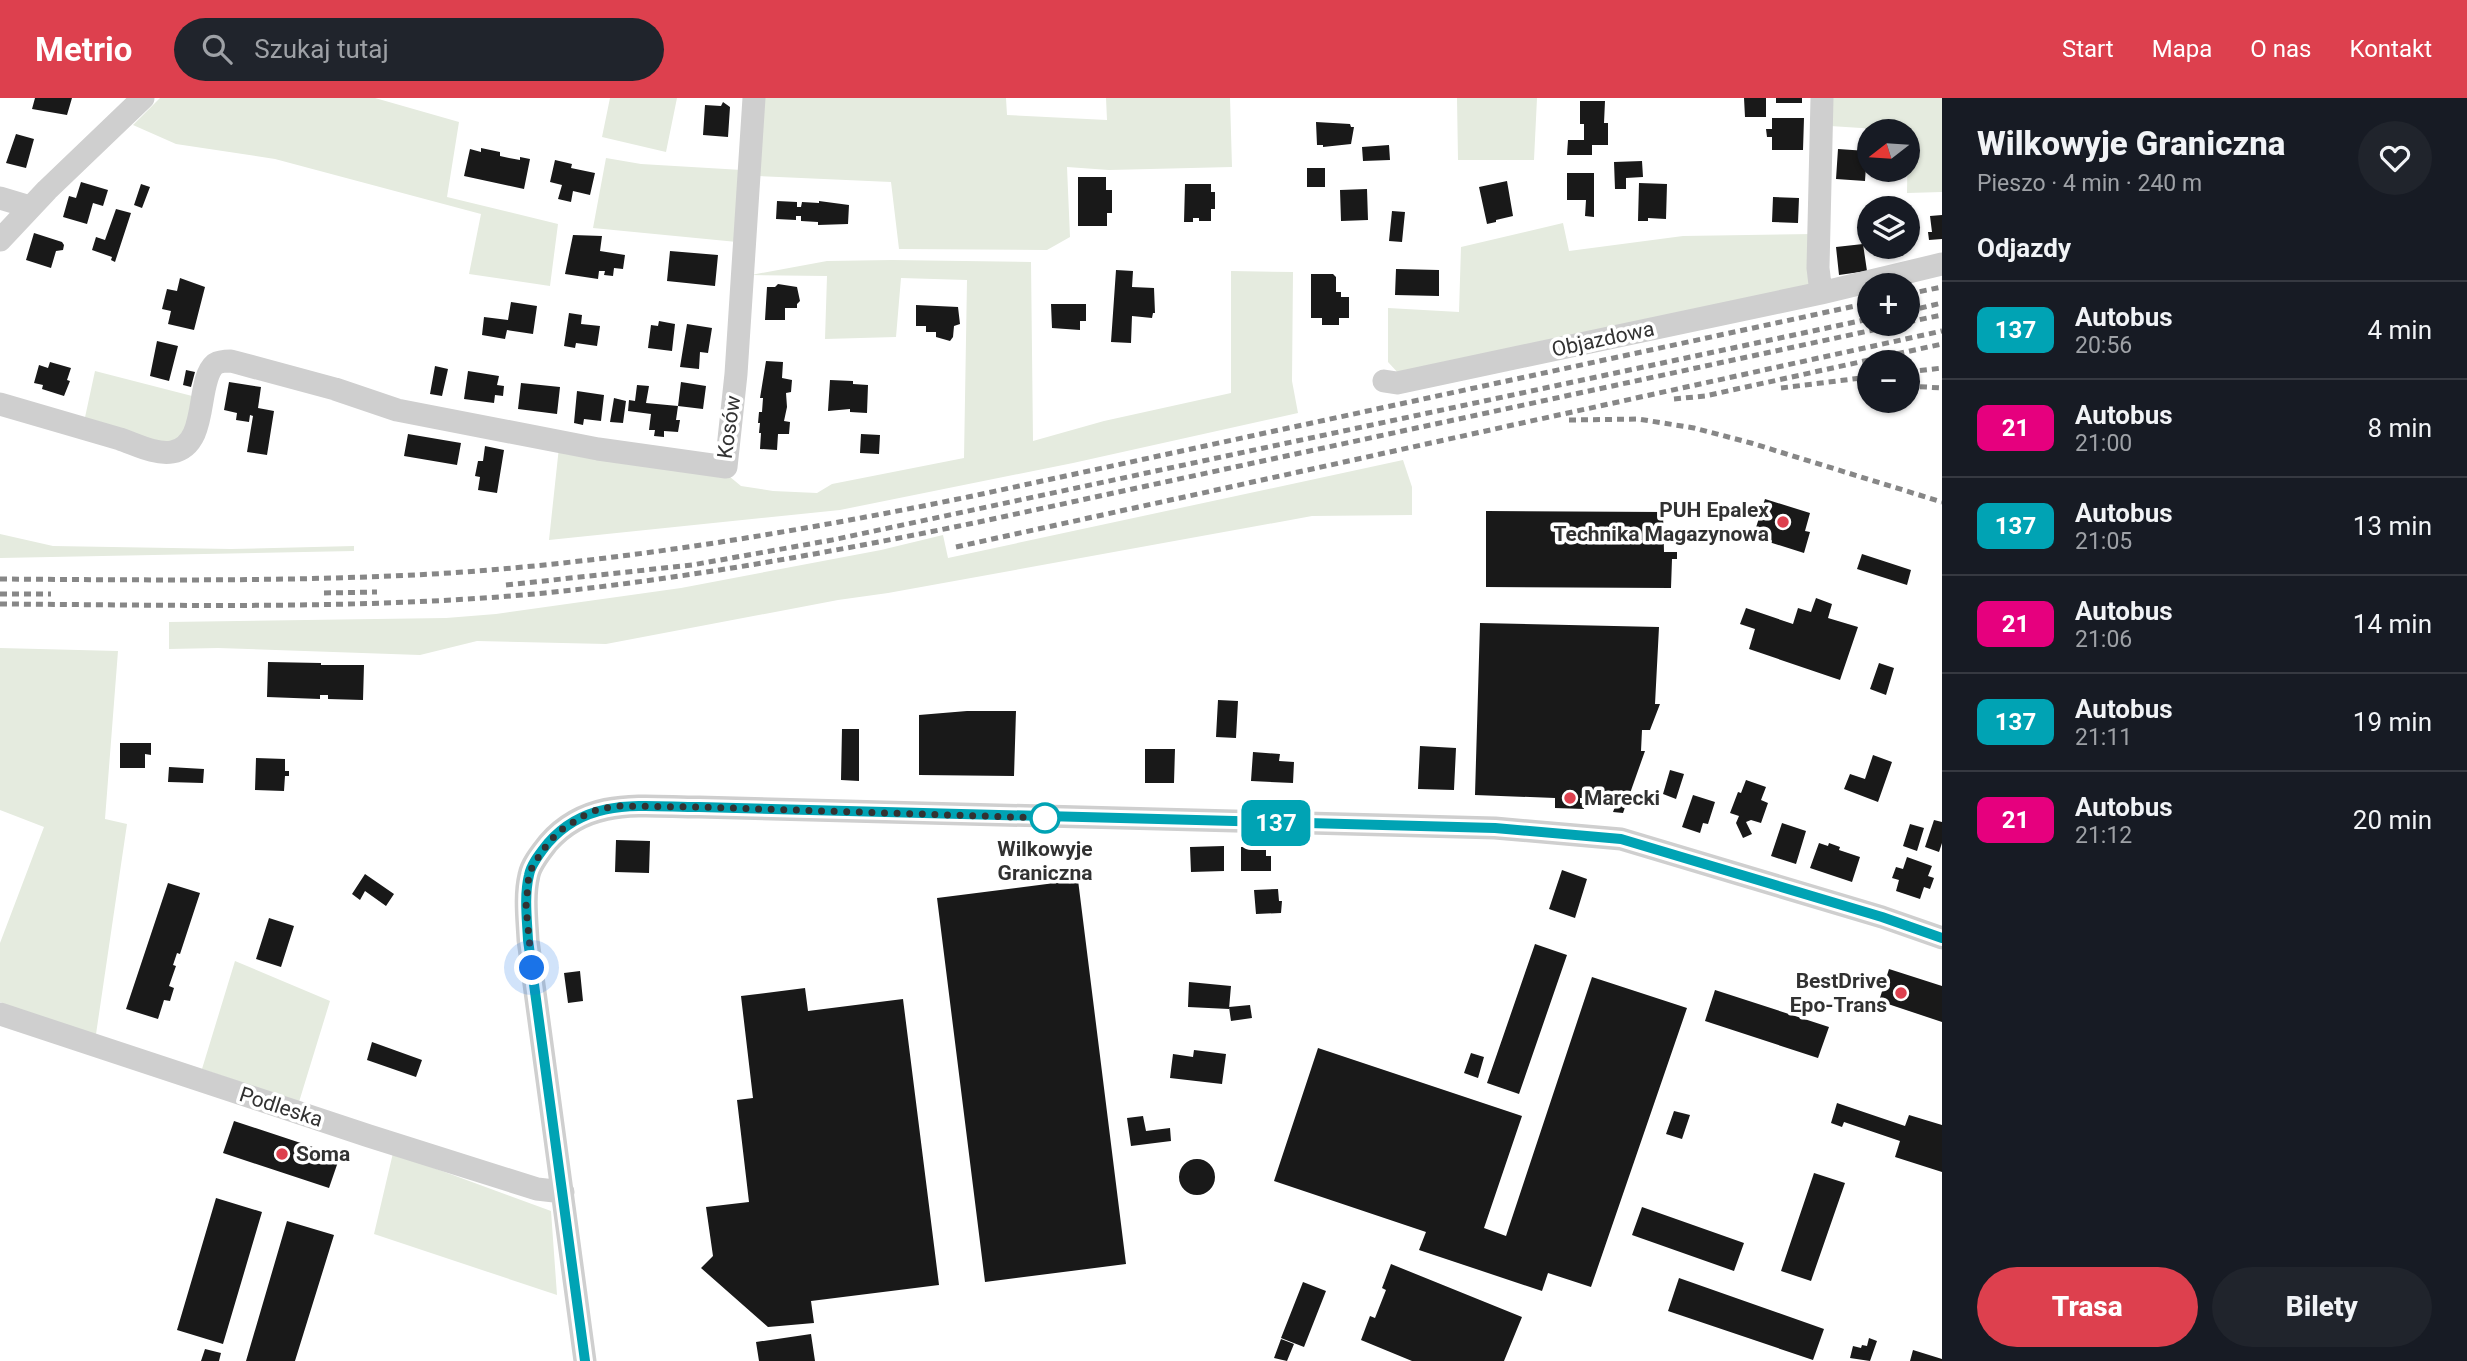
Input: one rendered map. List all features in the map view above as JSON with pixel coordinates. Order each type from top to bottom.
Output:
[{"type":"street","points":[[0,240],[30,207],[143,98]]},
{"type":"street","name":"Kosów","points":[[0,404],[145,448],[173,452],[188,444],[193,435],[209,374],[214,365],[221,361],[231,361],[335,389],[397,410],[598,449],[726,467],[736,374],[754,98]]},
{"type":"street","points":[[1821,293],[1818,268],[1822,98]]},
{"type":"street","points":[[0,198],[30,207]]},
{"type":"street","name":"Objazdowa","points":[[1384,381],[1397,383],[1821,293],[1942,264]]},
{"type":"street","points":[[585,1361],[528,940],[526,907],[529,873],[542,851],[558,832],[599,809],[618,806],[699,807],[1495,828],[1621,839],[1869,913],[1942,938]]},
{"type":"street","name":"Podleska","points":[[0,1014],[537,1189],[563,1192]]},
{"type":"shaded area","points":[[160,98],[375,98],[459,122],[447,197],[558,224],[550,286],[469,274],[481,214],[275,159],[176,144],[133,125]]},
{"type":"shaded area","points":[[610,98],[677,98],[666,152],[602,137]]},
{"type":"shaded area","points":[[763,98],[1006,98],[1007,115],[1107,120],[1106,98],[1230,98],[1232,167],[1109,170],[1067,167],[1070,237],[1047,250],[899,249],[891,182],[758,176]]},
{"type":"shaded area","points":[[1457,98],[1537,98],[1534,160],[1458,160]]},
{"type":"shaded area","points":[[1830,98],[1942,98],[1942,192],[1907,193],[1907,182],[1920,182],[1920,119],[1857,119],[1857,128],[1830,126]]},
{"type":"shaded area","points":[[606,158],[641,164],[742,170],[737,242],[593,228]]},
{"type":"shaded area","points":[[1563,223],[1569,251],[1683,236],[1813,234],[1813,283],[1797,290],[1400,375],[1388,362],[1388,308],[1459,312],[1461,247]]},
{"type":"shaded area","points":[[827,261],[1031,262],[1033,441],[1104,421],[1231,393],[1231,271],[1293,272],[1292,381],[1298,413],[1073,463],[840,510],[549,540],[559,447],[724,472],[741,486],[817,493],[832,484],[964,458],[967,280],[901,278],[896,337],[825,339],[827,276],[751,275]]},
{"type":"shaded area","points":[[95,371],[196,397],[189,433],[173,447],[84,422]]},
{"type":"shaded area","points":[[1403,460],[1412,487],[1412,515],[1312,516],[606,644],[477,641],[420,655],[218,648],[169,649],[169,622],[446,618],[496,614],[681,588],[881,550],[943,535],[948,558]]},
{"type":"shaded area","points":[[0,534],[53,546],[231,549],[354,546],[354,551],[0,558]]},
{"type":"shaded area","points":[[0,648],[118,651],[105,819],[127,824],[95,1041],[0,1002],[0,943],[44,827],[0,810]]},
{"type":"shaded area","points":[[235,961],[330,1001],[299,1102],[202,1069]]},
{"type":"shaded area","points":[[393,1153],[551,1211],[557,1295],[374,1234]]},
{"type":"building","points":[[35,98],[72,98],[67,115],[32,109]]},
{"type":"building","points":[[1744,98],[1766,98],[1766,117],[1745,117]]},
{"type":"building","points":[[1776,98],[1802,98],[1802,103],[1776,103]]},
{"type":"building","points":[[1580,101],[1605,101],[1604,123],[1608,123],[1608,145],[1592,145],[1592,155],[1567,155],[1568,140],[1584,140],[1584,124],[1580,124]]},
{"type":"building","points":[[723,102],[730,107],[728,137],[703,135],[705,105],[721,106]]},
{"type":"building","points":[[1772,118],[1804,118],[1803,150],[1772,150],[1772,137],[1767,137],[1766,129],[1772,129]]},
{"type":"building","points":[[1316,122],[1350,124],[1354,127],[1351,144],[1323,147],[1317,145]]},
{"type":"building","points":[[16,134],[34,139],[26,168],[6,163]]},
{"type":"building","points":[[1389,145],[1390,160],[1363,161],[1362,147]]},
{"type":"building","points":[[481,148],[500,152],[500,156],[530,159],[524,189],[464,176],[470,149],[481,152]]},
{"type":"building","points":[[1838,149],[1857,150],[1857,180],[1836,179]]},
{"type":"building","points":[[555,160],[572,164],[571,168],[595,173],[590,195],[573,191],[571,202],[558,199],[562,185],[550,182]]},
{"type":"building","points":[[1642,161],[1643,177],[1626,178],[1626,189],[1615,189],[1614,162]]},
{"type":"building","points":[[1307,168],[1325,168],[1325,187],[1307,187]]},
{"type":"building","points":[[1567,173],[1594,173],[1594,217],[1585,216],[1586,200],[1567,200]]},
{"type":"building","points":[[1078,177],[1106,177],[1106,190],[1112,190],[1112,213],[1107,213],[1107,226],[1078,226]]},
{"type":"building","points":[[1507,181],[1513,216],[1487,224],[1479,187]]},
{"type":"building","points":[[81,182],[108,190],[103,206],[93,203],[87,224],[63,217],[69,196],[76,198]]},
{"type":"building","points":[[1639,183],[1667,184],[1666,219],[1648,218],[1648,221],[1638,221]]},
{"type":"building","points":[[141,184],[150,187],[142,208],[134,205]]},
{"type":"building","points":[[1185,184],[1211,184],[1211,192],[1215,192],[1215,209],[1211,209],[1211,221],[1193,218],[1193,222],[1184,222]]},
{"type":"building","points":[[1367,189],[1368,220],[1341,221],[1340,190]]},
{"type":"building","points":[[1773,197],[1799,198],[1798,223],[1772,222]]},
{"type":"building","points":[[777,201],[797,202],[797,207],[801,207],[802,202],[819,201],[849,205],[848,224],[818,225],[818,222],[801,221],[801,216],[796,216],[796,220],[776,219]]},
{"type":"building","points":[[116,209],[131,213],[115,262],[111,260],[112,257],[92,250],[96,237],[105,240]]},
{"type":"building","points":[[1392,211],[1405,212],[1402,242],[1389,241]]},
{"type":"building","points":[[1942,215],[1942,239],[1929,240],[1928,232],[1932,232],[1930,216]]},
{"type":"building","points":[[34,233],[64,245],[63,250],[56,251],[51,268],[26,260]]},
{"type":"building","points":[[573,235],[602,236],[600,251],[625,255],[623,269],[614,268],[613,276],[599,271],[598,279],[565,274]]},
{"type":"building","points":[[1857,245],[1857,259],[1865,259],[1867,271],[1839,275],[1836,247]]},
{"type":"building","points":[[670,251],[718,255],[715,286],[667,281]]},
{"type":"building","points":[[1396,269],[1439,270],[1439,296],[1395,295]]},
{"type":"building","points":[[1116,270],[1133,271],[1132,287],[1154,288],[1155,313],[1152,318],[1132,316],[1131,343],[1111,342]]},
{"type":"building","points":[[1311,274],[1333,274],[1336,277],[1336,292],[1341,292],[1341,297],[1349,297],[1349,318],[1339,318],[1339,325],[1322,325],[1322,318],[1311,318]]},
{"type":"building","points":[[180,278],[205,287],[194,330],[168,324],[171,311],[162,309],[167,289],[177,291]]},
{"type":"building","points":[[778,284],[797,287],[800,301],[797,308],[785,308],[785,320],[765,320],[767,287],[775,287]]},
{"type":"building","points":[[511,302],[537,306],[533,334],[507,330],[505,339],[482,335],[484,317],[508,320]]},
{"type":"building","points":[[1051,304],[1086,304],[1086,321],[1080,321],[1080,330],[1052,328]]},
{"type":"building","points":[[916,305],[958,307],[960,324],[954,326],[950,341],[936,337],[936,332],[926,332],[926,326],[916,326]]},
{"type":"building","points":[[569,313],[582,315],[581,324],[600,326],[597,346],[576,343],[575,348],[564,346]]},
{"type":"building","points":[[659,321],[675,324],[672,351],[648,348],[651,325],[658,326]]},
{"type":"building","points":[[687,324],[712,328],[708,353],[700,352],[699,369],[680,367]]},
{"type":"building","points":[[157,341],[178,346],[169,381],[150,376]]},
{"type":"building","points":[[766,361],[783,362],[782,378],[792,380],[791,392],[786,393],[784,421],[790,422],[789,434],[778,434],[777,450],[760,449],[761,433],[758,423],[759,412],[762,412],[763,398],[760,398]]},
{"type":"building","points":[[50,362],[71,368],[67,380],[70,381],[64,396],[42,389],[43,385],[34,383],[39,365],[48,368]]},
{"type":"building","points":[[435,366],[448,369],[442,396],[430,394]]},
{"type":"building","points":[[186,370],[195,372],[191,387],[183,385]]},
{"type":"building","points":[[468,371],[499,376],[497,385],[504,386],[503,396],[495,395],[494,403],[464,399]]},
{"type":"building","points":[[830,380],[868,385],[867,413],[850,412],[850,409],[828,411]]},
{"type":"building","points":[[229,382],[261,387],[258,408],[274,411],[267,455],[247,452],[253,416],[250,415],[249,422],[236,420],[237,413],[224,410]]},
{"type":"building","points":[[681,382],[706,386],[703,409],[678,406]]},
{"type":"building","points":[[521,383],[560,387],[557,414],[518,409]]},
{"type":"building","points":[[637,385],[649,386],[646,403],[678,406],[678,432],[664,431],[664,437],[654,436],[655,430],[649,430],[651,414],[628,411],[629,400],[635,401]]},
{"type":"building","points":[[577,391],[604,395],[601,421],[584,419],[583,425],[574,423]]},
{"type":"building","points":[[614,398],[626,401],[623,423],[610,422]]},
{"type":"building","points":[[408,434],[461,443],[457,465],[404,456]]},
{"type":"building","points":[[861,434],[880,435],[879,454],[860,453]]},
{"type":"building","points":[[485,446],[504,450],[497,493],[478,490],[480,477],[475,476],[478,461],[483,461]]},
{"type":"building","name":"PUH Epalex Technika Magazynowa","points":[[1765,499],[1810,513],[1805,531],[1810,532],[1804,553],[1753,537]]},
{"type":"building","points":[[1486,511],[1663,512],[1664,552],[1677,552],[1677,559],[1672,559],[1671,588],[1486,587]]},
{"type":"building","points":[[1862,554],[1911,570],[1907,585],[1857,569]]},
{"type":"building","points":[[1816,598],[1832,604],[1828,618],[1858,627],[1840,680],[1749,649],[1755,629],[1740,624],[1746,608],[1793,624],[1798,608],[1811,612]]},
{"type":"building","points":[[1480,623],[1659,627],[1655,704],[1660,704],[1650,730],[1642,730],[1641,751],[1645,751],[1623,813],[1613,812],[1618,799],[1580,798],[1584,809],[1555,808],[1555,798],[1475,795]]},
{"type":"building","points":[[268,662],[364,665],[363,700],[328,699],[328,695],[320,695],[320,699],[267,697]]},
{"type":"building","points":[[1879,663],[1894,668],[1886,695],[1870,689]]},
{"type":"building","points":[[1218,700],[1238,701],[1236,738],[1216,737]]},
{"type":"building","points":[[1016,711],[1014,776],[919,775],[919,715]]},
{"type":"building","points":[[842,729],[859,729],[859,781],[841,780]]},
{"type":"building","points":[[120,743],[151,743],[151,755],[145,754],[145,768],[120,768]]},
{"type":"building","points":[[1420,746],[1456,748],[1454,790],[1418,789]]},
{"type":"building","points":[[1145,749],[1175,749],[1174,783],[1145,783]]},
{"type":"building","points":[[1253,752],[1280,754],[1279,761],[1294,762],[1293,783],[1251,781]]},
{"type":"building","points":[[1873,755],[1892,762],[1878,802],[1844,789],[1850,774],[1865,779]]},
{"type":"building","points":[[256,758],[285,759],[285,771],[289,771],[289,776],[285,776],[284,791],[255,790]]},
{"type":"building","points":[[169,767],[204,769],[203,783],[168,782]]},
{"type":"building","points":[[1670,770],[1684,774],[1676,799],[1663,794]]},
{"type":"building","points":[[1746,780],[1766,787],[1761,800],[1768,803],[1761,823],[1751,820],[1746,822],[1752,834],[1743,838],[1736,823],[1739,816],[1730,813]]},
{"type":"building","points":[[1693,795],[1715,802],[1708,824],[1703,823],[1700,833],[1682,827]]},
{"type":"building","points":[[1934,820],[1942,822],[1939,852],[1925,847]]},
{"type":"building","points":[[1782,823],[1806,831],[1796,864],[1771,856]]},
{"type":"building","points":[[1910,824],[1924,828],[1917,851],[1903,846]]},
{"type":"building","points":[[616,840],[650,841],[649,873],[615,872]]},
{"type":"building","points":[[1819,843],[1828,846],[1829,843],[1840,847],[1839,850],[1860,857],[1852,882],[1810,868]]},
{"type":"building","points":[[1224,846],[1224,871],[1191,872],[1190,847]]},
{"type":"building","points":[[1266,846],[1266,856],[1271,856],[1271,871],[1241,871],[1241,847]]},
{"type":"building","points":[[1907,857],[1932,866],[1928,876],[1934,878],[1930,889],[1924,887],[1920,899],[1896,891],[1899,880],[1892,878],[1896,867],[1903,869]]},
{"type":"building","points":[[1562,870],[1587,879],[1575,918],[1549,909]]},
{"type":"building","points":[[365,874],[394,894],[386,906],[365,891],[360,900],[352,894]]},
{"type":"building","points":[[1078,880],[1126,1264],[985,1282],[937,898]]},
{"type":"building","points":[[168,883],[200,893],[180,954],[177,953],[173,965],[176,966],[169,986],[174,988],[170,1001],[164,1000],[158,1019],[126,1009]]},
{"type":"building","points":[[1278,889],[1279,901],[1282,901],[1281,913],[1256,914],[1254,890]]},
{"type":"building","points":[[269,918],[294,926],[281,967],[256,959]]},
{"type":"building","points":[[1535,944],[1567,955],[1519,1094],[1487,1083]]},
{"type":"building","points":[[1889,969],[1942,986],[1942,1022],[1879,1001]]},
{"type":"building","points":[[580,971],[583,1001],[568,1003],[564,973]]},
{"type":"building","points":[[1592,977],[1687,1008],[1591,1287],[1548,1273],[1542,1291],[1419,1250],[1426,1232],[1274,1181],[1318,1048],[1522,1116],[1484,1228],[1506,1236]]},
{"type":"building","points":[[1189,982],[1231,986],[1229,1009],[1188,1007]]},
{"type":"building","points":[[805,988],[808,1011],[903,999],[939,1285],[811,1301],[814,1323],[768,1327],[701,1268],[713,1256],[706,1207],[749,1202],[737,1100],[753,1098],[741,996]]},
{"type":"building","points":[[1715,990],[1829,1027],[1818,1058],[1705,1021]]},
{"type":"building","points":[[1250,1005],[1252,1018],[1231,1021],[1229,1007]]},
{"type":"building","points":[[372,1042],[422,1060],[416,1077],[367,1060]]},
{"type":"building","points":[[1194,1050],[1226,1054],[1222,1084],[1170,1078],[1173,1054],[1193,1057]]},
{"type":"building","points":[[1471,1053],[1484,1057],[1478,1078],[1464,1073]]},
{"type":"building","points":[[1837,1103],[1905,1126],[1909,1115],[1942,1125],[1942,1172],[1895,1157],[1900,1141],[1844,1122],[1842,1127],[1831,1123]]},
{"type":"building","points":[[1674,1111],[1690,1115],[1682,1139],[1666,1134]]},
{"type":"building","points":[[1143,1116],[1146,1131],[1170,1128],[1171,1141],[1131,1146],[1127,1118]]},
{"type":"building","name":"Soma","points":[[234,1121],[340,1156],[329,1188],[223,1153]]},
{"type":"building","points":[[1197,1159],[1210,1164],[1215,1177],[1210,1190],[1197,1195],[1184,1190],[1179,1177],[1184,1164]]},
{"type":"building","points":[[1814,1173],[1845,1183],[1811,1281],[1781,1271]]},
{"type":"building","points":[[216,1198],[262,1212],[223,1344],[177,1330]]},
{"type":"building","points":[[1642,1207],[1744,1243],[1734,1271],[1632,1235]]},
{"type":"building","points":[[287,1221],[334,1235],[295,1361],[246,1361]]},
{"type":"building","points":[[1391,1264],[1522,1317],[1504,1361],[1412,1361],[1361,1340],[1370,1316],[1375,1318],[1386,1290],[1382,1288]]},
{"type":"building","points":[[1679,1278],[1824,1329],[1813,1360],[1668,1311]]},
{"type":"building","points":[[1303,1282],[1326,1291],[1304,1347],[1281,1338]]},
{"type":"building","points":[[811,1334],[815,1361],[759,1361],[756,1342]]},
{"type":"building","points":[[1869,1338],[1877,1341],[1870,1361],[1850,1358],[1853,1346],[1867,1346]]},
{"type":"building","points":[[1281,1339],[1294,1344],[1287,1361],[1274,1358]]},
{"type":"building","points":[[205,1349],[221,1353],[219,1361],[201,1361]]},
{"type":"building","points":[[1913,1350],[1942,1359],[1942,1361],[1910,1361]]},
{"type":"railway","points":[[1920,292],[1942,287]]},
{"type":"railway","points":[[1920,308],[1942,303]]},
{"type":"railway","points":[[0,579],[225,580],[394,576],[515,568],[710,544],[968,497],[1857,306]]},
{"type":"railway","points":[[1920,320],[1942,315]]},
{"type":"railway","points":[[506,585],[692,565],[832,540],[1857,322]]},
{"type":"railway","points":[[956,547],[1942,331]]},
{"type":"railway","points":[[0,604],[273,605],[409,602],[545,593],[707,572],[974,523],[1857,333]]},
{"type":"railway","points":[[1674,399],[1705,396],[1942,344]]},
{"type":"railway","points":[[1920,371],[1942,368]]},
{"type":"railway","points":[[1781,388],[1857,378]]},
{"type":"railway","points":[[1920,387],[1942,388]]},
{"type":"railway","points":[[1569,420],[1638,419],[1694,428],[1942,502]]},
{"type":"railway","points":[[324,593],[377,592]]},
{"type":"railway","points":[[0,594],[51,594]]},
{"type":"bus line","name":"137","points":[[585,1361],[528,940],[526,907],[529,873],[542,851],[558,832],[599,809],[618,806],[699,807],[1495,828],[1621,839],[1882,917],[1942,938]]},
{"type":"place","name":"PUH Epalex Technika Magazynowa","points":[[1783,522]]},
{"type":"place","name":"Marecki","points":[[1570,798]]},
{"type":"place","name":"Wilkowyje Graniczna","points":[[1045,818]]},
{"type":"place","name":"BestDrive Epo-Trans","points":[[1901,993]]},
{"type":"place","name":"Soma","points":[[282,1154]]},
{"type":"route","points":[[532,968],[526,907],[529,873],[558,832],[599,809],[618,806],[699,807],[1045,818]]}]
